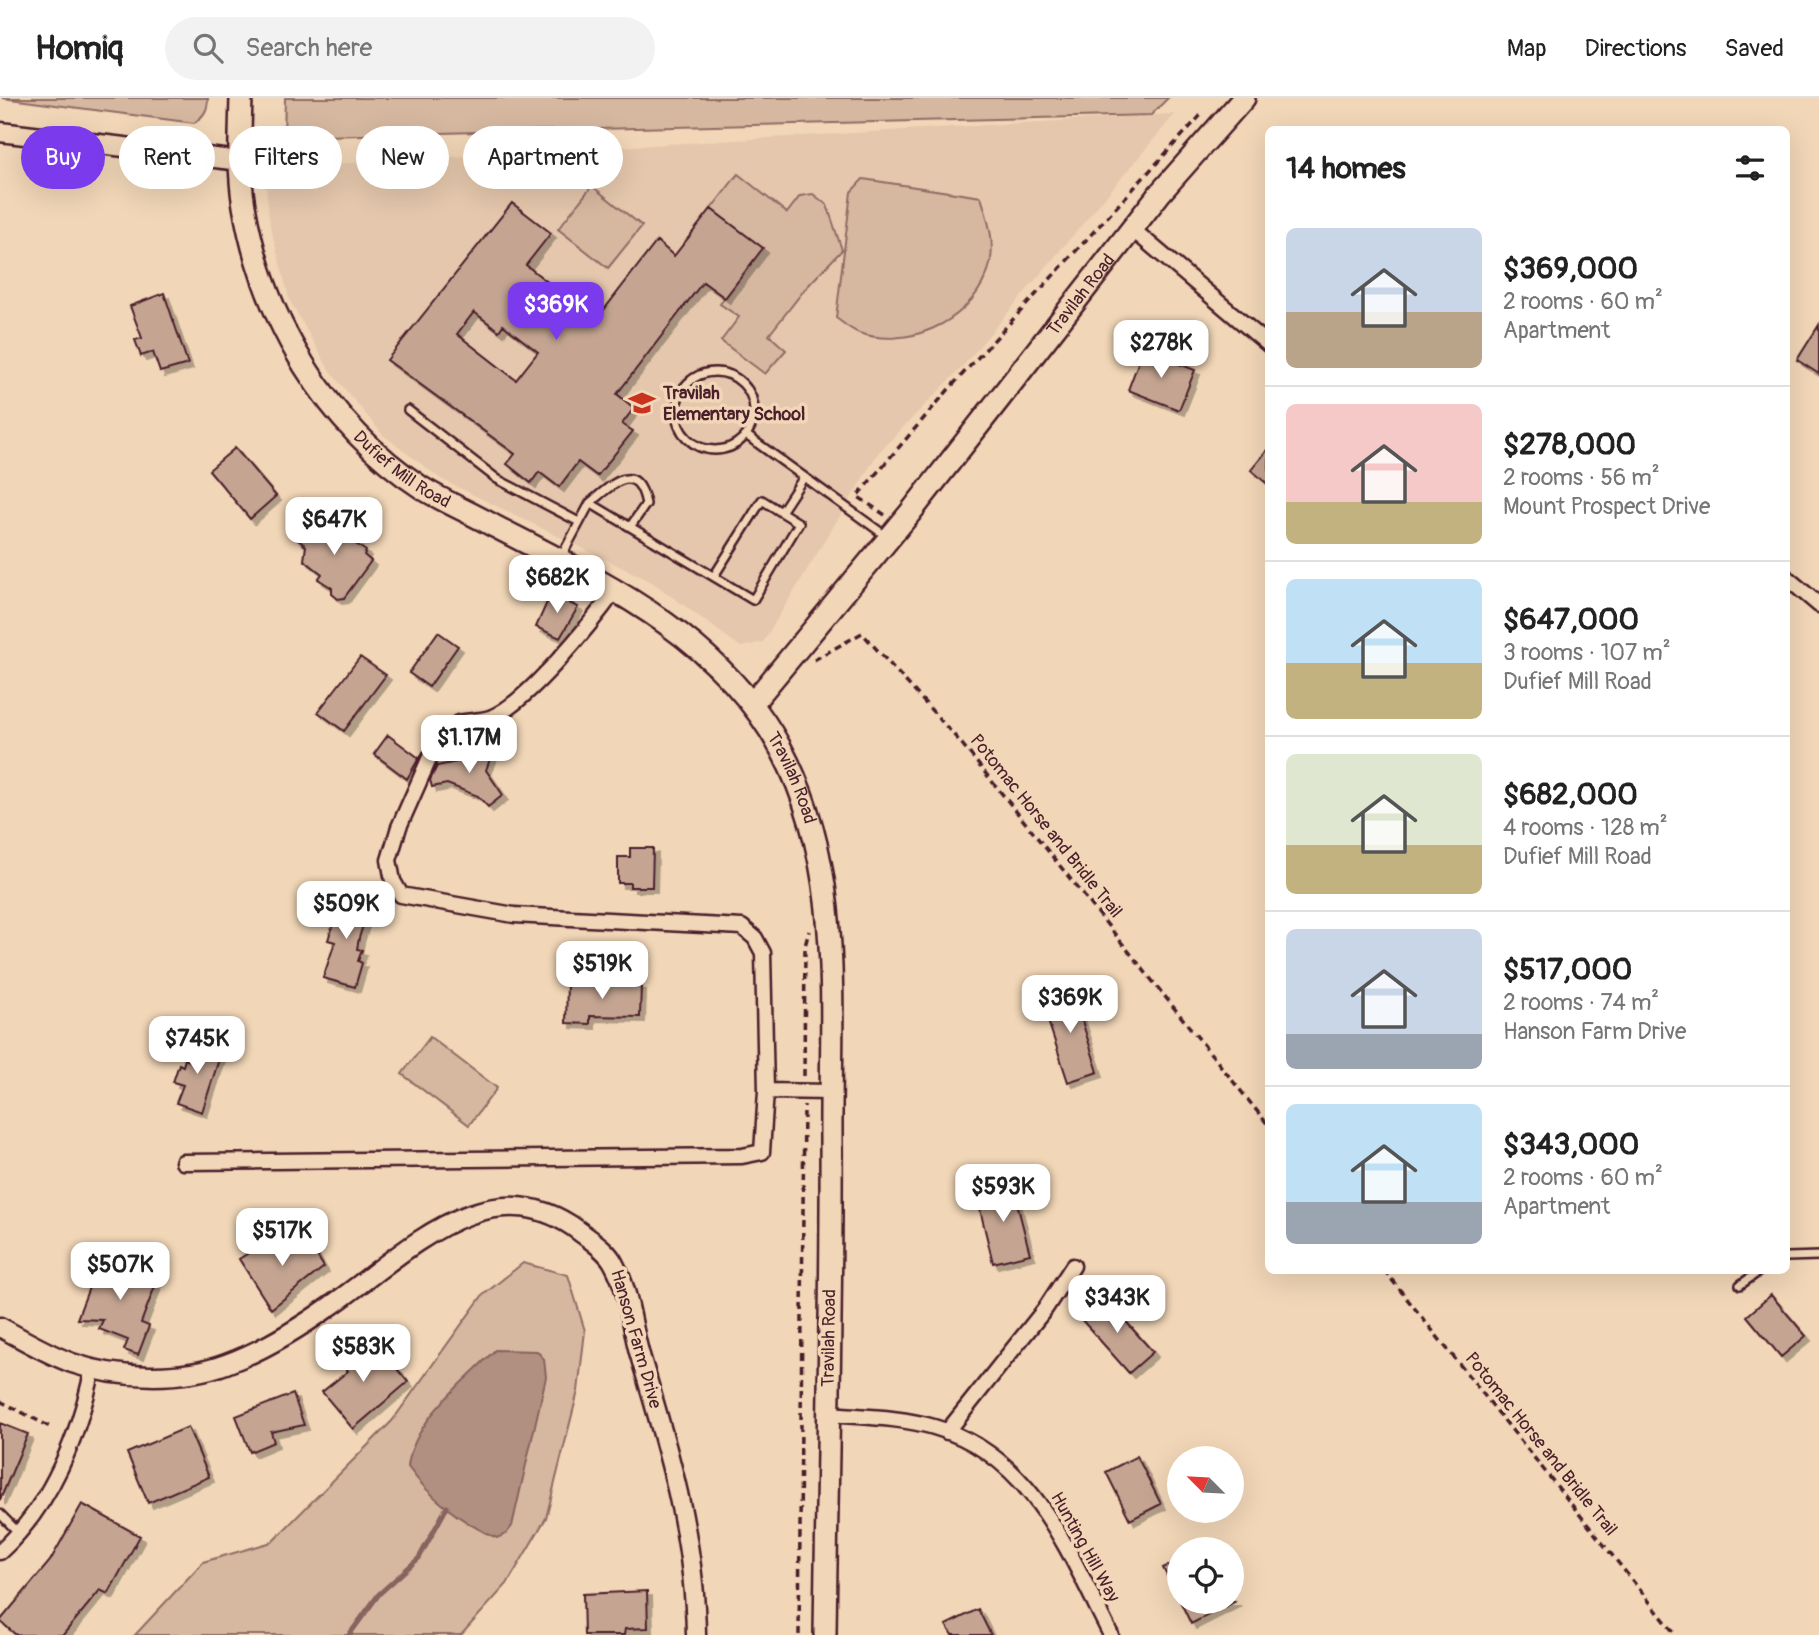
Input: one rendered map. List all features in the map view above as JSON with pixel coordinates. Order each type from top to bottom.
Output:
[{"type":"main road","name":"Dufief Mill Road","points":[[241,98],[241,126]]},
{"type":"main road","name":"Travilah Road","points":[[825,1635],[831,1092],[829,909],[817,838],[797,782],[780,747],[752,704],[882,533],[1132,229],[1244,98]]},
{"type":"main road","name":"Dufief Mill Road","points":[[242,189],[257,265],[286,337],[326,397],[375,452],[423,489],[616,589],[652,611],[715,663],[752,704]]},
{"type":"street","points":[[0,132],[229,160]]},
{"type":"street","points":[[1132,229],[1265,342]]},
{"type":"street","points":[[1790,581],[1819,605]]},
{"type":"street","points":[[183,1162],[742,1156],[762,1152],[766,1091],[763,954],[755,938],[742,927],[514,915],[401,895],[393,881],[389,860],[430,757],[458,723],[490,718],[508,708],[554,664],[616,589]]},
{"type":"street","points":[[766,1091],[831,1092]]},
{"type":"street","name":"Hanson Farm Drive","points":[[0,1327],[40,1349],[93,1368],[177,1375],[226,1364],[300,1326],[409,1247],[459,1217],[495,1208],[526,1208],[567,1222],[613,1261],[626,1292],[637,1344],[676,1480],[692,1553],[696,1635]]},
{"type":"street","points":[[947,1432],[1045,1310],[1073,1266]]},
{"type":"street","points":[[0,1552],[20,1534],[59,1472],[88,1395],[93,1368]]},
{"type":"street","name":"Hunting Hill Way","points":[[828,1414],[897,1420],[947,1432],[986,1450],[1013,1471],[1046,1509],[1111,1635]]},
{"type":"lane","points":[[713,371],[729,373],[743,382],[752,396],[754,410],[746,435],[732,447],[718,451],[703,449],[689,442],[679,430],[675,414],[677,399],[684,385],[697,375],[713,371]]},
{"type":"lane","points":[[408,411],[497,479],[579,522]]},
{"type":"lane","points":[[746,435],[882,533]]},
{"type":"lane","points":[[782,512],[804,477]]},
{"type":"lane","points":[[559,559],[590,503],[614,482],[623,478],[634,480],[643,489],[646,504],[630,527]]},
{"type":"lane","points":[[590,503],[753,600],[799,523],[762,500],[713,576]]},
{"type":"lane","points":[[1790,1257],[1819,1256]]},
{"type":"lane","points":[[1740,1285],[1755,1274]]},
{"type":"lane","points":[[0,1514],[20,1534]]},
{"type":"path","points":[[882,533],[886,513],[857,495],[949,388],[1207,108]]},
{"type":"path","name":"Potomac Horse and Bridle Trail","points":[[803,666],[862,633],[962,744],[1265,1121]]},
{"type":"path","points":[[799,1635],[805,946],[809,928],[815,921]]},
{"type":"path","name":"Potomac Horse and Bridle Trail","points":[[1387,1274],[1676,1635]]},
{"type":"path","points":[[0,1401],[52,1428]]},
{"type":"shaded area","points":[[2,98],[208,98],[205,112],[194,123]]},
{"type":"shaded area","points":[[285,98],[1168,98],[1151,115],[623,128],[623,126],[463,126],[463,132],[449,133],[449,126],[356,126],[356,135],[342,136],[342,126],[284,126]]},
{"type":"shaded area","name":"Travilah Elementary School","points":[[1175,114],[962,367],[878,453],[763,642],[741,647],[652,582],[441,479],[383,435],[330,371],[290,301],[270,225],[266,189],[342,189],[342,163],[356,163],[356,189],[449,189],[449,157],[463,156],[463,189],[623,189],[623,147]]},
{"type":"shaded area","points":[[738,174],[787,213],[800,196],[813,194],[827,205],[842,250],[805,289],[769,335],[786,350],[765,374],[721,341],[739,317],[720,304],[762,248],[711,209]]},
{"type":"shaded area","points":[[863,179],[981,197],[992,246],[990,266],[977,293],[949,319],[933,328],[915,335],[877,337],[856,332],[836,318],[851,192]]},
{"type":"shaded area","points":[[590,189],[596,189],[642,226],[608,268],[558,229]]},
{"type":"shaded area","points":[[430,1037],[497,1088],[469,1125],[402,1074]]},
{"type":"shaded area","points":[[523,1263],[568,1275],[585,1331],[578,1391],[546,1518],[507,1584],[461,1635],[135,1635],[203,1562],[272,1542],[392,1421],[482,1296]]},
{"type":"shaded area","points":[[495,1350],[537,1351],[544,1359],[546,1377],[512,1526],[506,1534],[497,1538],[448,1509],[426,1489],[408,1467],[419,1433],[430,1418]]},
{"type":"building","points":[[512,203],[551,233],[526,265],[596,320],[657,241],[674,256],[711,209],[763,248],[725,298],[703,282],[617,394],[634,408],[622,424],[633,431],[597,476],[578,462],[559,487],[539,472],[531,483],[507,464],[515,454],[387,360]],"holes":[[[474,312],[499,331],[503,325],[538,352],[516,380],[457,334]]]},
{"type":"building","points":[[164,293],[188,364],[160,372],[153,352],[141,356],[135,340],[142,338],[130,306]]},
{"type":"building","points":[[1819,325],[1819,374],[1797,360]]},
{"type":"building","points":[[1143,350],[1195,370],[1179,410],[1128,390]]},
{"type":"building","points":[[235,448],[276,496],[250,519],[209,470]]},
{"type":"building","points":[[1265,453],[1265,482],[1251,470]]},
{"type":"building","points":[[317,517],[366,551],[364,555],[371,561],[344,598],[338,599],[332,594],[332,588],[318,579],[322,574],[304,560],[306,546],[298,540]]},
{"type":"building","points":[[552,591],[578,607],[560,638],[536,627]]},
{"type":"building","points":[[438,632],[458,646],[429,687],[409,673]]},
{"type":"building","points":[[360,657],[386,675],[344,731],[318,712]]},
{"type":"building","points":[[388,735],[419,758],[407,779],[374,754]]},
{"type":"building","points":[[463,744],[492,754],[486,770],[503,795],[488,807],[478,796],[447,784],[432,787],[430,780],[437,766],[457,762]]},
{"type":"building","points":[[630,848],[653,848],[652,887],[630,887],[630,883],[618,883],[618,857],[630,857]]},
{"type":"building","points":[[342,898],[369,907],[357,949],[362,950],[358,961],[362,963],[355,987],[323,978],[335,942],[328,940],[333,924],[328,917],[332,902]]},
{"type":"building","points":[[612,982],[641,985],[640,1017],[590,1016],[590,1024],[566,1023],[567,983]]},
{"type":"building","points":[[1072,989],[1098,1072],[1068,1082],[1041,999]]},
{"type":"building","points":[[197,1041],[222,1050],[202,1112],[176,1103],[183,1085],[173,1082],[179,1064],[183,1066],[185,1059],[190,1061]]},
{"type":"building","points":[[1012,1184],[1030,1254],[993,1263],[976,1193]]},
{"type":"building","points":[[301,1230],[324,1267],[271,1309],[239,1259],[261,1245],[266,1253]]},
{"type":"building","points":[[101,1256],[158,1278],[141,1323],[149,1326],[138,1355],[124,1350],[128,1340],[99,1329],[103,1320],[77,1319]]},
{"type":"building","points":[[1771,1295],[1806,1336],[1781,1357],[1747,1316]]},
{"type":"building","points":[[1105,1298],[1153,1352],[1129,1373],[1081,1319]]},
{"type":"building","points":[[350,1342],[362,1356],[376,1344],[408,1382],[353,1429],[322,1392],[348,1371],[334,1355]]},
{"type":"building","points":[[293,1394],[304,1425],[271,1432],[274,1442],[250,1452],[236,1416]]},
{"type":"building","points":[[0,1423],[28,1434],[0,1500]]},
{"type":"building","points":[[188,1427],[209,1477],[148,1503],[127,1453]]},
{"type":"building","points":[[1137,1456],[1161,1504],[1130,1520],[1106,1472]]},
{"type":"building","points":[[82,1504],[140,1536],[108,1594],[100,1590],[63,1635],[16,1635],[0,1621],[50,1561]]},
{"type":"building","points":[[647,1591],[648,1628],[625,1629],[624,1635],[584,1635],[583,1594]]},
{"type":"building","points":[[978,1609],[991,1635],[952,1635],[946,1625]]},
{"type":"building","points":[[1186,1614],[1211,1614],[1191,1624]]},
{"type":"waterway","points":[[349,1635],[379,1594],[419,1558],[447,1507]]},
{"type":"place","name":"Travilah Elementary School","points":[[642,403]]}]
